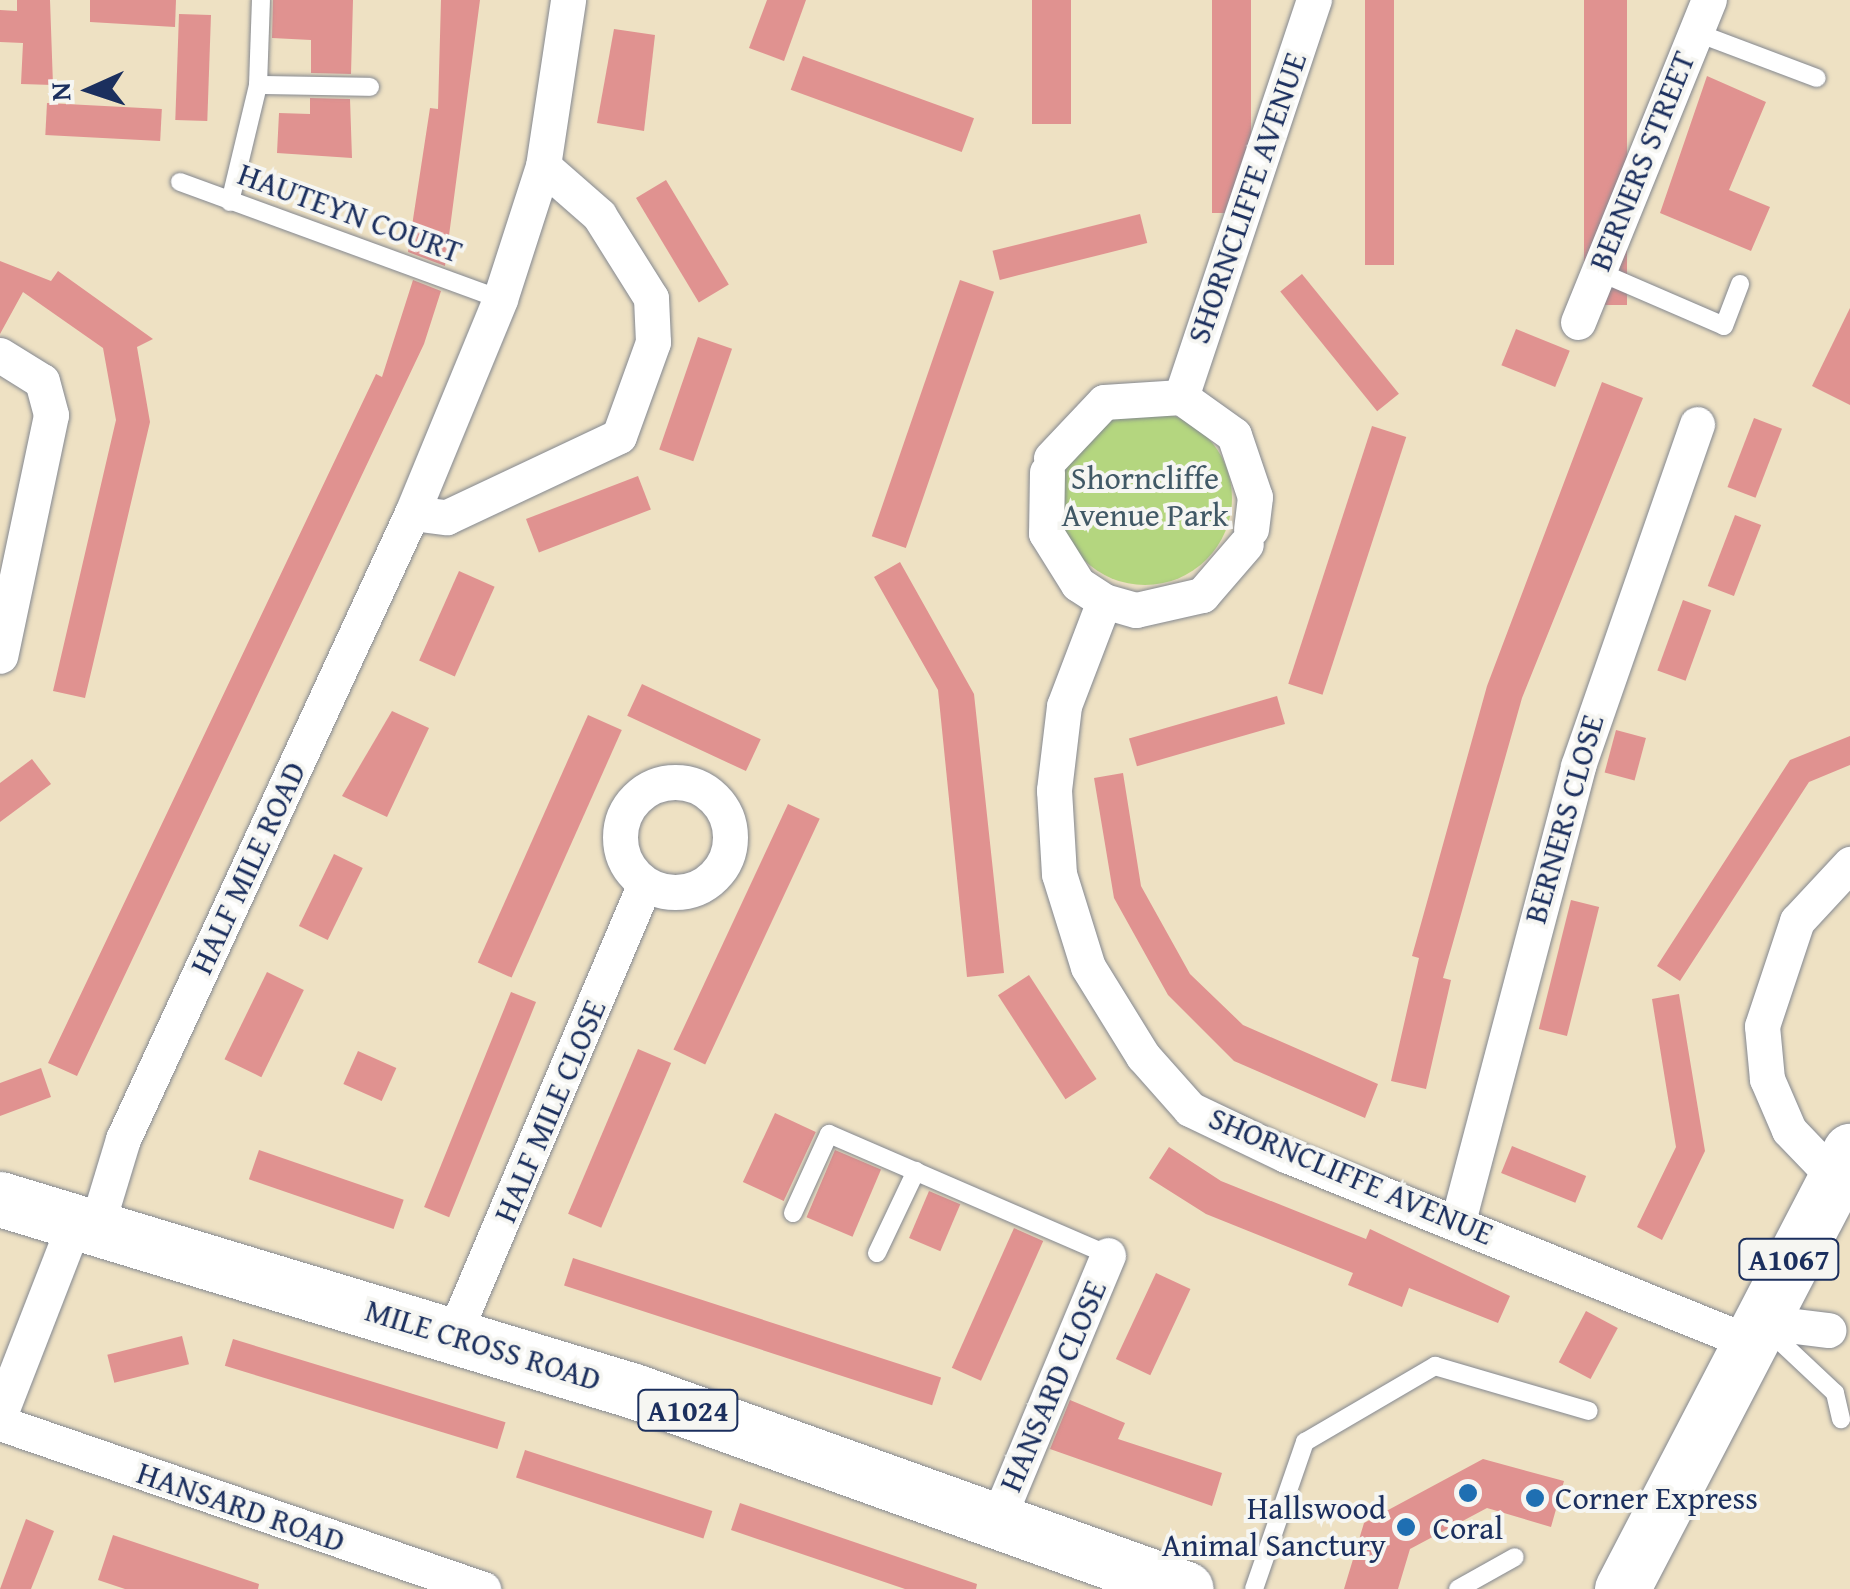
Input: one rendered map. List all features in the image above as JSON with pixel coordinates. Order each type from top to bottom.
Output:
[{"type":"main road","name":"A1067","points":[[1616,1578],[1842,1164]]},
{"type":"main road","name":"MILE CROSS ROAD","points":[[0,1199],[452,1338],[998,1518],[1186,1589]]},
{"type":"street","name":"HALF MILE ROAD","points":[[0,1414],[412,513],[500,299],[543,166],[568,0]]},
{"type":"street","name":"SHORNCLIFFE AVENUE","points":[[1181,396],[1314,0]]},
{"type":"street","name":"BERNERS STREET","points":[[1578,322],[1702,16]]},
{"type":"street","points":[[412,513],[446,516],[619,436],[653,342],[650,298],[600,215],[543,166]]},
{"type":"street","points":[[0,355],[42,381],[52,415],[0,656]]},
{"type":"street","points":[[1181,396],[1222,423],[1250,464],[1248,536],[1202,595],[1136,610],[1104,601],[1078,584],[1046,533],[1049,465],[1104,402],[1181,396]]},
{"type":"street","name":"BERNERS CLOSE","points":[[1458,1221],[1578,766],[1697,424]]},
{"type":"street","name":"SHORNCLIFFE AVENUE","points":[[1104,601],[1064,706],[1054,790],[1059,874],[1088,967],[1143,1056],[1190,1109],[1458,1221],[1750,1331],[1828,1330]]},
{"type":"street","points":[[1842,1164],[1789,1130],[1767,1079],[1762,1026],[1796,921],[1850,864]]},
{"type":"street","name":"HALF MILE CLOSE","points":[[452,1338],[646,884]]},
{"type":"street","name":"HANSARD CLOSE","points":[[998,1518],[1108,1254]]},
{"type":"street","name":"HANSARD ROAD","points":[[0,1423],[482,1589]]},
{"type":"lane","points":[[230,202],[258,84],[261,0]]},
{"type":"lane","points":[[1702,16],[1816,78]]},
{"type":"lane","points":[[258,84],[370,88]]},
{"type":"lane","name":"HAUTEYN COURT","points":[[180,182],[500,299]]},
{"type":"lane","points":[[1597,272],[1724,326],[1740,284]]},
{"type":"lane","points":[[792,1213],[829,1134],[1108,1254]]},
{"type":"lane","points":[[877,1253],[916,1171]]},
{"type":"lane","points":[[1750,1331],[1835,1393],[1840,1418]]},
{"type":"lane","points":[[1254,1589],[1305,1442],[1435,1366],[1589,1411]]},
{"type":"lane","points":[[1458,1589],[1515,1557]]},
{"type":"green space","name":"Shorncliffe Avenue Park","points":[[1145,411],[1178,418],[1206,437],[1225,465],[1232,498],[1225,531],[1206,559],[1178,578],[1145,585],[1112,578],[1084,559],[1065,531],[1058,498],[1065,465],[1084,437],[1112,418]]},
{"type":"building","points":[[17,0],[50,0],[53,85],[21,84],[23,43],[0,42],[0,10],[17,11]]},
{"type":"building","points":[[90,0],[176,0],[175,27],[90,22]]},
{"type":"building","points":[[273,0],[353,0],[351,74],[311,73],[311,40],[272,38]]},
{"type":"building","points":[[441,0],[480,0],[445,266],[408,252],[430,108],[438,109]]},
{"type":"building","points":[[767,0],[806,0],[784,61],[749,48]]},
{"type":"building","points":[[1032,0],[1071,0],[1071,124],[1032,124]]},
{"type":"building","points":[[1212,0],[1251,0],[1251,213],[1212,213]]},
{"type":"building","points":[[1365,0],[1394,0],[1394,265],[1365,265]]},
{"type":"building","points":[[1584,0],[1627,0],[1627,305],[1584,305]]},
{"type":"building","points":[[179,14],[211,15],[207,121],[175,120]]},
{"type":"building","points":[[614,29],[655,35],[644,131],[597,123]]},
{"type":"building","points":[[803,56],[974,118],[962,152],[791,90]]},
{"type":"building","points":[[1707,76],[1766,102],[1729,190],[1770,207],[1751,251],[1660,213]]},
{"type":"building","points":[[310,98],[350,99],[352,158],[277,153],[279,113],[310,114]]},
{"type":"building","points":[[47,103],[162,109],[160,141],[45,135]]},
{"type":"building","points":[[666,180],[729,285],[699,303],[636,198]]},
{"type":"building","points":[[1140,214],[1147,243],[1000,280],[993,251]]},
{"type":"building","points":[[0,261],[51,281],[58,271],[153,339],[137,347],[150,422],[85,698],[53,691],[116,420],[103,348],[23,292],[0,334]]},
{"type":"building","points":[[1302,274],[1399,394],[1377,411],[1280,292]]},
{"type":"building","points":[[413,280],[441,291],[424,344],[77,1076],[48,1063],[376,374],[382,377]]},
{"type":"building","points":[[960,280],[994,292],[906,548],[872,536]]},
{"type":"building","points":[[1850,308],[1850,405],[1812,386]]},
{"type":"building","points":[[1516,329],[1570,351],[1555,387],[1501,365]]},
{"type":"building","points":[[698,337],[732,349],[693,461],[659,450]]},
{"type":"building","points":[[1602,382],[1643,398],[1522,698],[1443,978],[1451,980],[1426,1089],[1391,1081],[1419,958],[1412,956],[1487,686]]},
{"type":"building","points":[[1754,418],[1782,429],[1755,498],[1727,487]]},
{"type":"building","points":[[1372,426],[1406,437],[1322,695],[1288,684]]},
{"type":"building","points":[[638,476],[651,510],[539,553],[526,519]]},
{"type":"building","points":[[1735,515],[1761,525],[1734,596],[1708,586]]},
{"type":"building","points":[[900,562],[974,694],[1004,973],[967,977],[938,690],[874,577]]},
{"type":"building","points":[[459,571],[495,587],[455,676],[419,661]]},
{"type":"building","points":[[1683,600],[1711,610],[1686,681],[1657,670]]},
{"type":"building","points":[[642,684],[761,739],[746,771],[627,716]]},
{"type":"building","points":[[1277,696],[1285,724],[1137,766],[1129,738]]},
{"type":"building","points":[[392,711],[429,728],[387,817],[342,796]]},
{"type":"building","points":[[588,715],[622,730],[512,978],[478,963]]},
{"type":"building","points":[[1616,730],[1646,738],[1635,781],[1605,773]]},
{"type":"building","points":[[1850,736],[1850,765],[1809,782],[1680,981],[1657,966],[1790,760]]},
{"type":"building","points":[[32,759],[51,784],[0,822],[0,783]]},
{"type":"building","points":[[1123,773],[1141,886],[1190,974],[1243,1025],[1378,1084],[1365,1118],[1234,1061],[1168,995],[1114,898],[1094,778]]},
{"type":"building","points":[[788,804],[820,819],[705,1064],[673,1050]]},
{"type":"building","points":[[334,854],[363,868],[328,940],[299,926]]},
{"type":"building","points":[[1571,900],[1599,907],[1567,1036],[1539,1029]]},
{"type":"building","points":[[267,972],[304,990],[261,1077],[224,1059]]},
{"type":"building","points":[[1029,975],[1097,1079],[1066,1099],[998,995]]},
{"type":"building","points":[[511,992],[536,1002],[449,1217],[424,1207]]},
{"type":"building","points":[[1679,994],[1705,1151],[1662,1240],[1637,1227],[1676,1147],[1652,999]]},
{"type":"building","points":[[638,1049],[671,1063],[601,1228],[568,1214]]},
{"type":"building","points":[[358,1051],[396,1068],[382,1101],[343,1084]]},
{"type":"building","points":[[41,1068],[51,1097],[0,1116],[0,1083]]},
{"type":"building","points":[[775,1113],[816,1132],[784,1201],[743,1182]]},
{"type":"building","points":[[1512,1146],[1586,1176],[1575,1203],[1501,1173]]},
{"type":"building","points":[[1169,1147],[1221,1181],[1366,1239],[1370,1229],[1510,1296],[1498,1323],[1409,1288],[1402,1307],[1348,1285],[1353,1273],[1206,1214],[1149,1178]]},
{"type":"building","points":[[259,1150],[404,1200],[394,1229],[249,1179]]},
{"type":"building","points":[[835,1150],[881,1170],[853,1237],[806,1217]]},
{"type":"building","points":[[929,1191],[960,1204],[940,1251],[909,1238]]},
{"type":"building","points":[[1014,1228],[1043,1241],[981,1381],[952,1368]]},
{"type":"building","points":[[573,1258],[941,1378],[932,1405],[564,1286]]},
{"type":"building","points":[[1156,1273],[1190,1289],[1150,1375],[1116,1359]]},
{"type":"building","points":[[1586,1311],[1618,1328],[1591,1379],[1559,1362]]},
{"type":"building","points":[[182,1336],[189,1364],[114,1383],[107,1355]]},
{"type":"building","points":[[233,1339],[506,1422],[497,1449],[225,1366]]},
{"type":"building","points":[[1070,1400],[1125,1423],[1118,1439],[1222,1473],[1212,1506],[1050,1449]]},
{"type":"building","points":[[525,1450],[712,1511],[703,1538],[516,1478]]},
{"type":"building","points":[[1483,1459],[1564,1481],[1551,1527],[1487,1508],[1410,1549],[1398,1589],[1344,1589],[1364,1523]]},
{"type":"building","points":[[740,1503],[977,1584],[976,1589],[905,1589],[731,1530]]},
{"type":"building","points":[[26,1519],[54,1531],[31,1589],[0,1589]]},
{"type":"building","points":[[113,1535],[259,1584],[258,1589],[125,1589],[98,1580]]},
{"type":"place","name":"Coral","points":[[1468,1493]]},
{"type":"place","name":"Corner Express","points":[[1535,1498]]},
{"type":"place","name":"Hallswood Animal Sanctury","points":[[1406,1527]]}]
